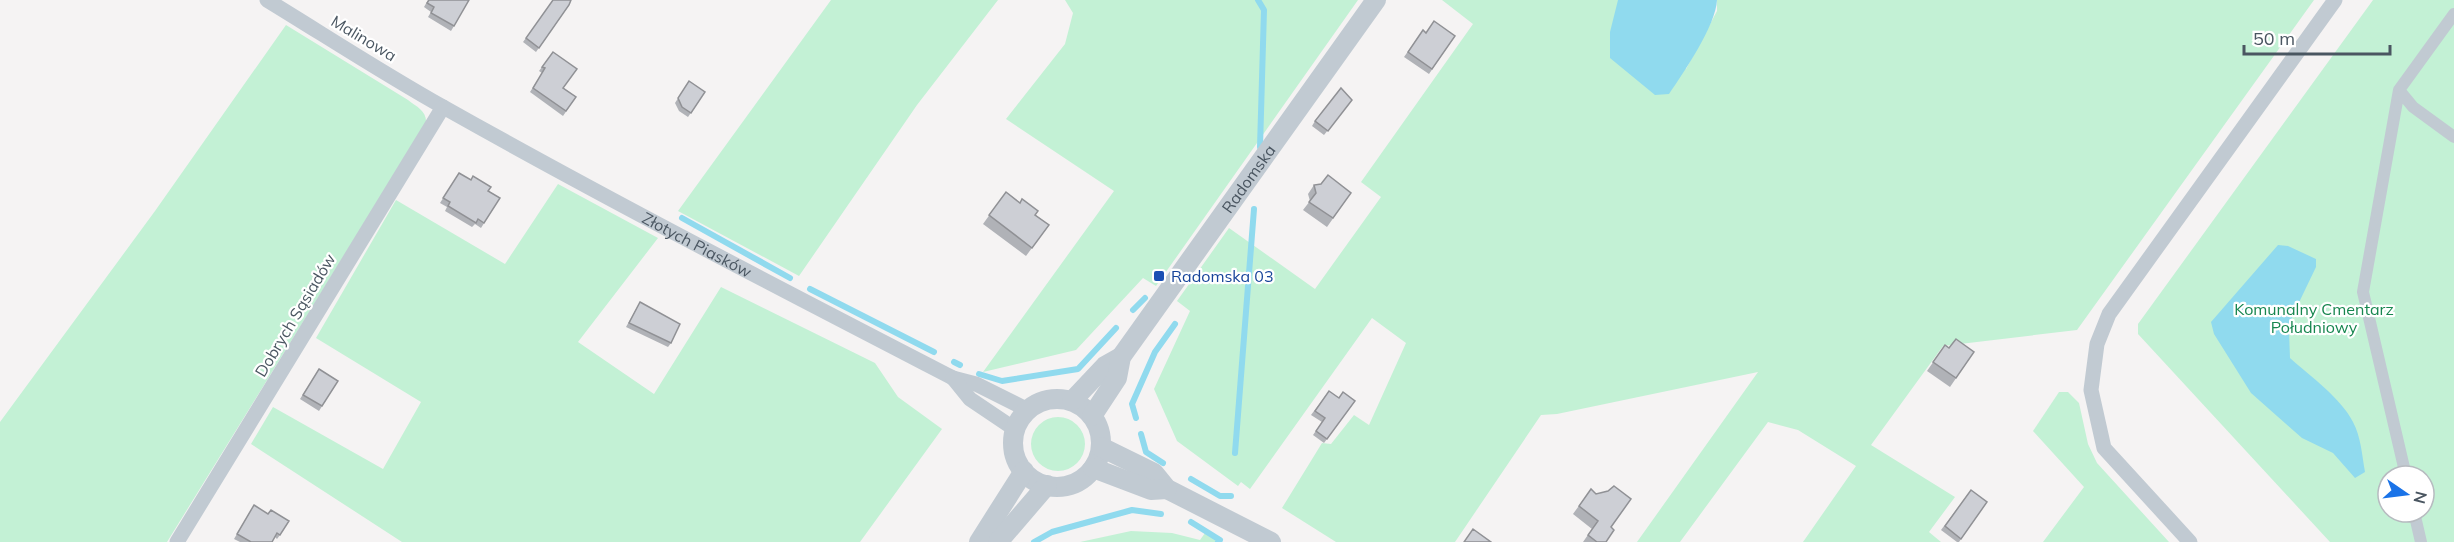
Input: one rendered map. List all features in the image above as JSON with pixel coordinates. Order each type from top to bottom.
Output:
[{"type":"street","name":"Malinowa","points":[[267,0],[443,107]]},
{"type":"street","name":"Radomska","points":[[1092,416],[1117,378],[1121,357],[1376,0]]},
{"type":"street","points":[[2190,542],[2104,448],[2091,390],[2097,344],[2109,314],[2335,0]]},
{"type":"street","points":[[2403,464],[2363,292],[2398,90],[2454,14]]},
{"type":"street","points":[[2398,90],[2413,107],[2454,137]]},
{"type":"street","name":"Złotych Piasków","points":[[443,107],[792,296],[953,378],[976,384],[1028,410]]},
{"type":"street","name":"Dobrych Sąsiadów","points":[[177,542],[443,107]]},
{"type":"street","name":"Radomska","points":[[1072,401],[1105,366],[1121,357]]},
{"type":"street","name":"Złotych Piasków","points":[[953,378],[970,399],[1016,430]]},
{"type":"street","points":[[1048,399],[1072,401],[1082,406],[1092,416],[1101,435],[1101,447],[1093,468],[1075,483],[1064,486],[1047,485],[1032,479],[1024,471],[1015,452],[1016,430],[1028,410],[1048,399]]},
{"type":"street","points":[[1101,447],[1154,473],[1167,489],[1271,542]]},
{"type":"street","points":[[1093,468],[1151,490],[1167,489]]},
{"type":"street","points":[[979,542],[1024,471]]},
{"type":"street","points":[[998,542],[1047,485]]},
{"type":"street","points":[[2417,524],[2421,542]]},
{"type":"green space","points":[[831,0],[998,0],[917,105],[799,276],[678,211]]},
{"type":"green space","points":[[1065,0],[1358,0],[1156,286],[1143,278],[1076,350],[983,372],[1114,191],[1006,119],[1065,44],[1073,13]]},
{"type":"green space","points":[[1442,0],[1618,0],[1686,69],[1717,11],[1717,0],[2314,0],[2077,330],[1943,346],[1871,445],[1955,497],[1929,532],[1941,542],[1803,542],[1856,466],[1798,430],[1768,422],[1680,542],[1637,542],[1758,372],[1557,414],[1541,415],[1455,542],[1336,542],[1282,508],[1322,443],[1331,444],[1354,415],[1369,425],[1406,343],[1372,318],[1250,489],[1241,482],[1238,486],[1177,441],[1154,389],[1190,311],[1177,301],[1229,228],[1315,289],[1381,197],[1361,182],[1473,24]]},
{"type":"green space","name":"Komunalny Cmentarz Południowy","points":[[2373,0],[2454,0],[2454,542],[2330,542],[2138,334],[2138,324]]},
{"type":"green space","points":[[286,25],[418,107],[423,112],[426,123],[167,542],[0,542],[0,422],[155,211]]},
{"type":"green space","points":[[558,184],[658,238],[578,342],[654,394],[721,287],[875,363],[898,397],[942,429],[860,542],[402,542],[251,444],[273,407],[383,469],[421,402],[316,338],[396,200],[505,264]]},
{"type":"green space","points":[[2059,392],[2068,392],[2079,403],[2088,444],[2097,463],[2169,542],[2043,542],[2084,487],[2033,431]]},
{"type":"green space","points":[[1058,417],[1068,419],[1077,425],[1083,434],[1085,444],[1083,454],[1077,463],[1068,469],[1058,471],[1048,469],[1039,463],[1033,454],[1031,444],[1033,434],[1039,425],[1048,419]]},
{"type":"green space","points":[[1131,531],[1172,533],[1200,540],[1205,533],[1221,542],[1080,542]]},
{"type":"water","points":[[1618,0],[1717,0],[1705,35],[1669,94],[1655,95],[1610,58],[1610,32]]},
{"type":"water","points":[[2278,245],[2288,246],[2316,259],[2316,267],[2292,317],[2289,331],[2290,358],[2341,404],[2353,422],[2360,440],[2365,472],[2355,478],[2333,453],[2302,438],[2251,393],[2214,334],[2211,322]]},
{"type":"building","points":[[429,0],[469,0],[454,26],[431,13],[434,7],[427,3]]},
{"type":"building","points":[[553,0],[571,0],[539,48],[526,38]]},
{"type":"building","points":[[1434,21],[1455,36],[1432,69],[1408,52],[1423,30],[1426,33]]},
{"type":"building","points":[[553,52],[577,69],[563,88],[576,97],[566,111],[533,88],[545,68],[542,67]]},
{"type":"building","points":[[689,81],[705,92],[691,113],[682,107],[678,98]]},
{"type":"building","points":[[1341,88],[1352,100],[1328,131],[1315,121]]},
{"type":"building","points":[[459,173],[471,180],[473,176],[491,187],[488,191],[500,198],[484,223],[478,219],[476,223],[448,206],[450,202],[443,198]]},
{"type":"building","points":[[1328,175],[1351,193],[1333,218],[1309,202],[1316,193],[1314,185],[1321,184]]},
{"type":"building","points":[[1006,192],[1020,203],[1022,199],[1038,211],[1035,215],[1049,225],[1032,248],[989,215]]},
{"type":"building","points":[[640,302],[680,324],[671,343],[629,323]]},
{"type":"building","points":[[1956,339],[1974,352],[1956,378],[1933,362],[1945,345],[1949,348]]},
{"type":"building","points":[[319,369],[338,381],[322,406],[303,395]]},
{"type":"building","points":[[1329,391],[1339,398],[1343,392],[1355,401],[1327,439],[1316,431],[1325,418],[1315,411]]},
{"type":"building","points":[[1614,486],[1631,499],[1611,527],[1614,530],[1606,542],[1597,542],[1588,535],[1598,521],[1579,506],[1591,489],[1596,494],[1608,491]]},
{"type":"building","points":[[1971,490],[1987,502],[1961,539],[1945,526]]},
{"type":"building","points":[[254,505],[268,514],[271,510],[289,521],[280,535],[277,533],[272,542],[251,542],[237,534]]},
{"type":"building","points":[[1473,529],[1491,542],[1464,542]]},
{"type":"waterway","points":[[1258,0],[1264,10],[1260,147]]},
{"type":"waterway","points":[[1235,453],[1254,209]]},
{"type":"waterway","points":[[682,218],[790,278]]},
{"type":"waterway","points":[[810,289],[934,352]]},
{"type":"waterway","points":[[1133,310],[1145,298]]},
{"type":"waterway","points":[[1136,418],[1132,404],[1155,352],[1175,324]]},
{"type":"waterway","points":[[979,374],[1002,381],[1078,369],[1116,328]]},
{"type":"waterway","points":[[954,362],[960,365]]},
{"type":"waterway","points":[[1141,434],[1146,452],[1163,463]]},
{"type":"waterway","points":[[1191,479],[1220,496],[1231,496]]},
{"type":"waterway","points":[[1034,542],[1052,532],[1132,510],[1161,514]]},
{"type":"waterway","points":[[1191,522],[1220,540],[1218,542]]},
{"type":"place","name":"Radomska 03","points":[[1159,276]]}]
